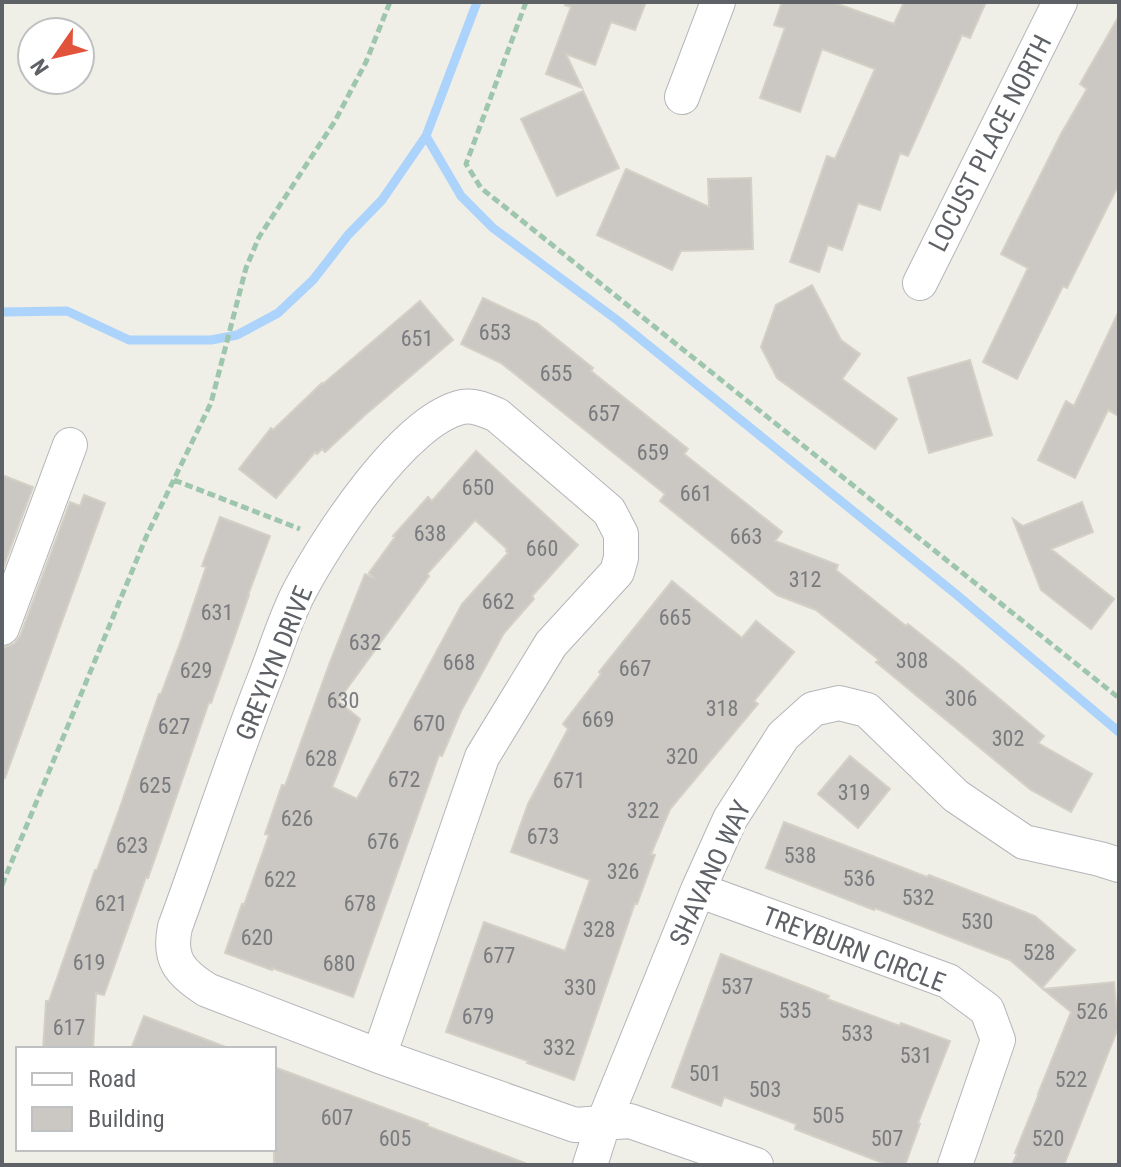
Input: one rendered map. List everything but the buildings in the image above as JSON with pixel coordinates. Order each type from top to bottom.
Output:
[{"type":"street","points":[[682,97],[718,2]]},
{"type":"street","name":"LOCUST PLACE NORTH","points":[[920,283],[1060,2]]},
{"type":"street","name":"GREYLYN DRIVE","points":[[379,1056],[482,757],[551,644],[617,572],[621,558],[621,534],[609,511],[497,415],[480,407],[463,407],[434,419],[406,442],[353,505],[299,592],[255,703],[175,927],[172,947],[178,966],[191,980],[207,990],[379,1056],[575,1125],[603,1124]]},
{"type":"street","points":[[2,628],[70,445]]},
{"type":"street","name":"SHAVANO WAY","points":[[590,1165],[603,1124],[730,819],[783,736],[813,709],[839,703],[867,710],[956,796],[1024,842],[1119,865]]},
{"type":"street","name":"TREYBURN CIRCLE","points":[[698,890],[948,981],[987,1010],[998,1040],[955,1165]]},
{"type":"street","points":[[603,1124],[630,1121],[756,1165]]},
{"type":"path","points":[[2,885],[147,535],[211,403],[246,268],[259,237],[335,121],[366,62],[390,2]]},
{"type":"path","points":[[526,2],[466,164],[481,188],[1119,698]]},
{"type":"path","points":[[174,480],[331,540]]},
{"type":"waterway","points":[[2,312],[67,311],[129,340],[211,340],[237,335],[278,313],[313,280],[348,235],[382,200],[426,136],[477,2]]},
{"type":"waterway","points":[[426,136],[461,196],[493,228],[617,320],[957,595],[1119,732]]}]
